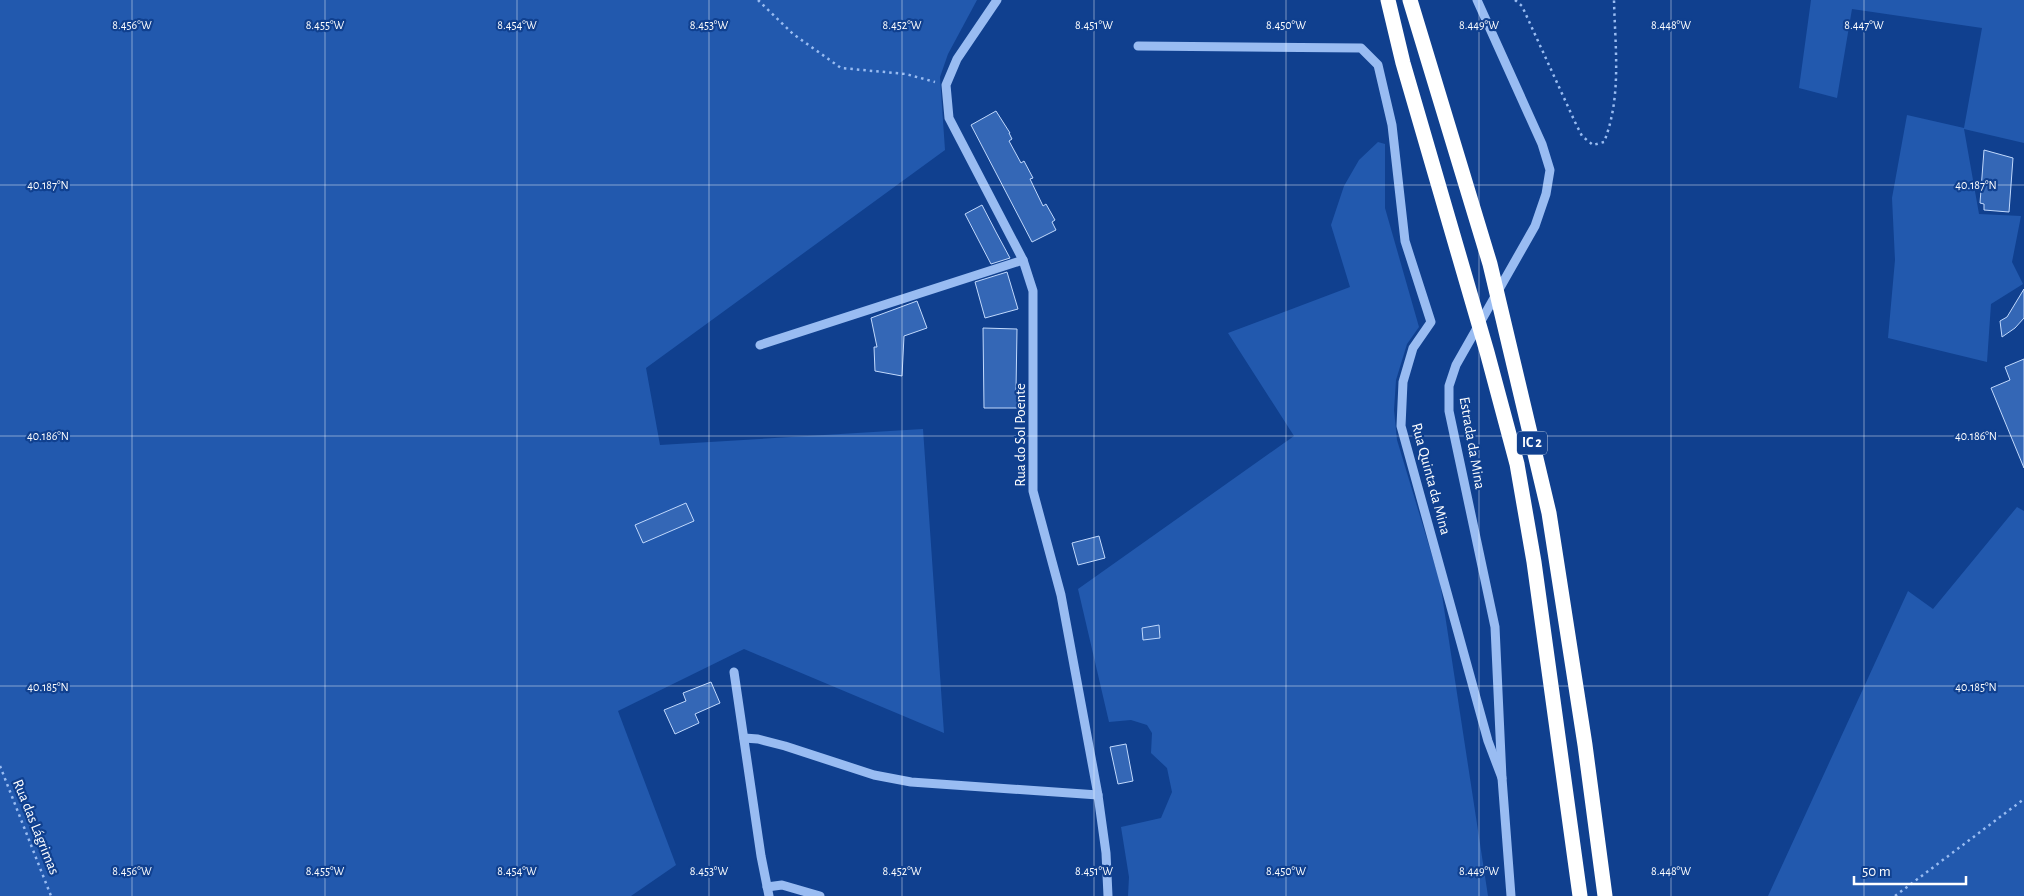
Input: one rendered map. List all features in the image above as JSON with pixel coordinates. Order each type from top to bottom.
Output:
[{"type":"highway","name":"IC 2","points":[[1388,0],[1403,63],[1486,352],[1516,464],[1534,562],[1580,896]]},
{"type":"highway","name":"IC 2","points":[[1410,0],[1490,264],[1549,513],[1585,745],[1605,896]]},
{"type":"street","name":"Rua do Sol Poente","points":[[997,0],[957,59],[946,86],[948,118],[1023,260],[1033,291],[1033,491],[1061,595],[1098,795],[1106,853],[1108,896]]},
{"type":"street","name":"Estrada da Mina","points":[[1477,0],[1542,144],[1550,170],[1546,194],[1535,226],[1456,365],[1449,386],[1449,411],[1495,627],[1502,778],[1511,896]]},
{"type":"street","name":"Rua Quinta da Mina","points":[[1138,46],[1361,48],[1378,65],[1392,125],[1405,241],[1431,322],[1413,348],[1403,382],[1401,426],[1488,740],[1502,778]]},
{"type":"street","points":[[760,345],[1023,260]]},
{"type":"street","points":[[734,672],[768,892],[782,885],[820,896]]},
{"type":"street","points":[[744,738],[758,738],[874,775],[911,782],[1098,795]]},
{"type":"path","points":[[758,0],[792,34],[841,68],[906,74],[946,86]]},
{"type":"path","points":[[1515,0],[1522,6],[1582,136],[1593,145],[1604,142],[1610,128],[1616,98],[1614,0]]},
{"type":"path","name":"Rua das Lágrimas","points":[[0,766],[51,896]]},
{"type":"path","points":[[1895,896],[2024,799]]},
{"type":"shaded area","points":[[0,0],[977,0],[948,54],[940,77],[945,150],[646,368],[660,445],[923,429],[944,733],[744,649],[618,711],[676,865],[631,896],[0,896]]},
{"type":"shaded area","points":[[1811,0],[2024,0],[2024,143],[1964,129],[1979,214],[2021,216],[2012,262],[2023,284],[1991,304],[1987,362],[1888,338],[1895,260],[1892,198],[1907,115],[1964,128],[1982,28],[1852,9],[1837,98],[1799,88]]},
{"type":"shaded area","points":[[1378,142],[1385,144],[1385,208],[1419,327],[1407,344],[1396,380],[1394,410],[1397,440],[1440,582],[1488,896],[1128,896],[1129,877],[1121,827],[1161,818],[1172,792],[1167,768],[1151,753],[1152,733],[1147,725],[1131,720],[1109,722],[1078,589],[1294,436],[1228,333],[1350,287],[1331,225],[1344,186],[1359,160]]},
{"type":"shaded area","points":[[2017,507],[2024,511],[2024,896],[1768,896],[1908,591],[1933,609]]},
{"type":"building","points":[[996,111],[1010,133],[1012,139],[1009,141],[1021,163],[1024,161],[1033,178],[1030,179],[1043,206],[1046,204],[1055,220],[1052,222],[1056,230],[1032,242],[971,125]]},
{"type":"building","points":[[1984,150],[2013,158],[2009,212],[1984,210],[1984,204],[1980,203]]},
{"type":"building","points":[[982,205],[1010,258],[991,264],[965,214]]},
{"type":"building","points":[[1007,272],[1018,309],[985,318],[975,282]]},
{"type":"building","points":[[2024,289],[2024,318],[2015,328],[2002,337],[2000,321],[2007,317]]},
{"type":"building","points":[[917,301],[927,328],[904,336],[902,376],[875,371],[874,347],[877,347],[871,318]]},
{"type":"building","points":[[983,328],[1017,329],[1017,408],[984,408]]},
{"type":"building","points":[[2024,359],[2024,468],[1991,388],[2010,380],[2005,367]]},
{"type":"building","points":[[686,503],[694,521],[643,543],[635,525]]},
{"type":"building","points":[[1099,536],[1105,558],[1078,565],[1072,543]]},
{"type":"building","points":[[1159,625],[1160,638],[1143,640],[1142,628]]},
{"type":"building","points":[[711,682],[720,703],[695,714],[699,723],[675,734],[664,710],[686,701],[683,693]]},
{"type":"building","points":[[1126,744],[1133,781],[1118,784],[1110,747]]}]
